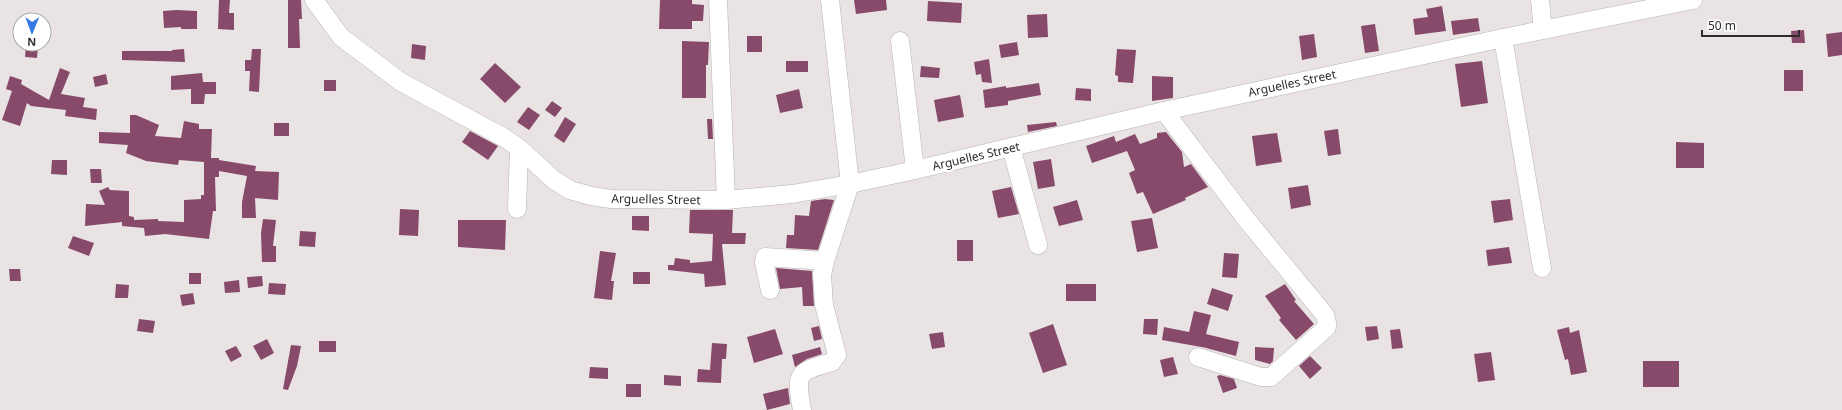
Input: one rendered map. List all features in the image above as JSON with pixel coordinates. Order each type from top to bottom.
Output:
[{"type":"street","name":"Arguelles Street","points":[[314,0],[342,37],[401,82],[474,120],[519,148],[554,180],[570,190],[591,196],[611,199],[726,200],[792,194],[850,184],[1164,111],[1503,38],[1693,0]]},
{"type":"street","points":[[718,0],[726,200]]},
{"type":"street","points":[[802,410],[798,390],[800,376],[803,371],[832,362],[837,355],[822,290],[825,261],[850,184],[830,0]]},
{"type":"street","points":[[1540,0],[1543,30]]},
{"type":"street","points":[[1503,38],[1542,268]]},
{"type":"street","points":[[900,41],[915,170]]},
{"type":"street","points":[[1164,111],[1246,219],[1325,315],[1328,323],[1327,327],[1270,377],[1261,377],[1198,357]]},
{"type":"street","points":[[1011,147],[1038,245]]},
{"type":"street","points":[[517,209],[519,148]]},
{"type":"street","points":[[770,290],[764,262],[765,257],[825,261]]},
{"type":"building","points":[[219,0],[230,0],[229,13],[234,13],[234,30],[218,29]]},
{"type":"building","points":[[288,0],[301,0],[302,19],[299,19],[300,48],[288,48]]},
{"type":"building","points":[[660,0],[692,0],[692,4],[704,5],[703,21],[692,21],[692,29],[659,29]]},
{"type":"building","points":[[854,0],[886,0],[887,10],[856,14]]},
{"type":"building","points":[[928,1],[962,3],[961,23],[927,21]]},
{"type":"building","points":[[1442,6],[1446,31],[1415,35],[1413,19],[1428,17],[1426,9]]},
{"type":"building","points":[[163,11],[197,11],[197,29],[181,29],[181,27],[164,28]]},
{"type":"building","points":[[1047,14],[1048,37],[1028,38],[1027,15]]},
{"type":"building","points":[[1478,18],[1480,31],[1453,35],[1451,21]]},
{"type":"building","points":[[1375,24],[1379,51],[1365,53],[1361,26]]},
{"type":"building","points":[[1804,30],[1805,43],[1792,43],[1791,31]]},
{"type":"building","points":[[1842,32],[1842,55],[1828,57],[1826,34]]},
{"type":"building","points":[[1314,34],[1317,57],[1302,60],[1299,36]]},
{"type":"building","points":[[747,36],[762,36],[762,52],[747,52]]},
{"type":"building","points":[[682,41],[709,42],[708,65],[706,65],[706,98],[682,98]]},
{"type":"building","points":[[1017,42],[1019,55],[1001,58],[999,45]]},
{"type":"building","points":[[412,44],[426,46],[425,60],[411,58]]},
{"type":"building","points":[[184,49],[185,62],[122,60],[122,51],[172,51]]},
{"type":"building","points":[[252,49],[261,49],[259,92],[249,91],[250,71],[245,71],[245,60],[251,60]]},
{"type":"building","points":[[1117,49],[1136,50],[1133,83],[1118,82],[1118,76],[1115,75]]},
{"type":"building","points":[[25,52],[38,52],[37,58],[25,57]]},
{"type":"building","points":[[989,59],[992,83],[982,82],[981,74],[976,75],[974,62]]},
{"type":"building","points":[[786,61],[808,61],[808,72],[786,72]]},
{"type":"building","points":[[1482,61],[1488,103],[1461,107],[1455,64]]},
{"type":"building","points":[[495,63],[521,87],[505,103],[480,79]]},
{"type":"building","points":[[921,66],[940,68],[939,78],[920,77]]},
{"type":"building","points":[[60,68],[70,72],[61,94],[85,98],[83,107],[97,109],[96,120],[65,116],[66,110],[31,106],[27,103],[20,126],[2,120],[12,91],[6,89],[10,76],[22,80],[21,84],[49,100]]},
{"type":"building","points":[[1784,70],[1803,70],[1803,91],[1784,91]]},
{"type":"building","points":[[202,73],[203,82],[216,82],[216,94],[205,94],[204,104],[191,104],[191,89],[171,90],[171,76]]},
{"type":"building","points":[[106,74],[108,84],[95,87],[93,77]]},
{"type":"building","points":[[1152,76],[1173,77],[1173,98],[1152,101]]},
{"type":"building","points":[[324,80],[336,80],[336,91],[324,91]]},
{"type":"building","points":[[1039,83],[1041,95],[1008,101],[1008,105],[985,108],[983,90]]},
{"type":"building","points":[[1076,88],[1091,89],[1091,101],[1075,100]]},
{"type":"building","points":[[799,89],[803,108],[780,113],[776,95]]},
{"type":"building","points":[[960,95],[964,117],[938,122],[934,100]]},
{"type":"building","points":[[552,101],[562,108],[555,117],[545,110]]},
{"type":"building","points":[[528,107],[540,115],[529,130],[517,122]]},
{"type":"building","points":[[130,115],[136,115],[159,125],[155,136],[181,138],[184,121],[199,124],[199,129],[212,129],[211,158],[219,158],[219,160],[256,166],[255,171],[279,172],[278,200],[255,198],[256,218],[242,218],[242,202],[247,176],[219,171],[219,177],[215,177],[216,211],[213,211],[209,239],[165,234],[145,236],[144,228],[122,226],[122,222],[85,226],[86,204],[105,205],[99,191],[108,187],[110,190],[129,191],[129,216],[134,217],[134,220],[158,219],[158,221],[184,222],[184,200],[201,199],[201,195],[204,195],[204,162],[179,160],[178,165],[146,161],[126,153],[128,145],[99,143],[99,132],[130,133]]},
{"type":"building","points":[[565,117],[576,124],[564,143],[554,136]]},
{"type":"building","points":[[707,119],[712,119],[713,139],[708,139]]},
{"type":"building","points":[[1056,122],[1057,126],[1028,132],[1027,125]]},
{"type":"building","points":[[274,123],[289,123],[289,136],[274,136]]},
{"type":"building","points":[[1338,129],[1341,154],[1328,156],[1324,131]]},
{"type":"building","points":[[470,131],[498,146],[488,160],[462,142]]},
{"type":"building","points":[[1166,132],[1182,152],[1184,167],[1191,164],[1208,187],[1185,198],[1186,200],[1153,214],[1143,192],[1137,194],[1129,173],[1135,170],[1127,151],[1092,163],[1086,146],[1114,136],[1116,142],[1135,134],[1140,144],[1157,138],[1157,133]]},
{"type":"building","points":[[1277,133],[1282,162],[1256,166],[1252,136]]},
{"type":"building","points":[[1676,142],[1704,143],[1704,168],[1676,168]]},
{"type":"building","points":[[1051,159],[1055,186],[1038,189],[1033,162]]},
{"type":"building","points":[[52,160],[67,160],[67,175],[51,174]]},
{"type":"building","points":[[90,169],[101,169],[102,183],[91,183]]},
{"type":"building","points":[[1308,185],[1311,205],[1291,209],[1288,188]]},
{"type":"building","points":[[1011,187],[1019,214],[998,218],[992,191]]},
{"type":"building","points":[[825,199],[834,200],[818,250],[786,248],[787,235],[794,235],[795,215],[809,216],[811,201]]},
{"type":"building","points":[[1510,199],[1513,220],[1494,223],[1491,201]]},
{"type":"building","points":[[1077,200],[1083,220],[1059,226],[1053,207]]},
{"type":"building","points":[[400,209],[419,210],[418,236],[399,235]]},
{"type":"building","points":[[690,210],[733,210],[732,233],[746,233],[745,244],[722,244],[726,285],[705,287],[704,274],[668,270],[668,265],[674,265],[675,258],[690,260],[690,263],[712,261],[713,234],[689,233]]},
{"type":"building","points":[[632,216],[649,216],[649,231],[632,230]]},
{"type":"building","points":[[1152,218],[1158,248],[1137,252],[1131,221]]},
{"type":"building","points":[[263,219],[276,220],[273,246],[276,246],[276,262],[262,262],[261,233]]},
{"type":"building","points":[[458,220],[506,220],[505,250],[458,247]]},
{"type":"building","points":[[300,231],[316,232],[315,247],[299,246]]},
{"type":"building","points":[[73,236],[94,243],[89,256],[68,248]]},
{"type":"building","points":[[957,240],[973,240],[973,261],[957,261]]},
{"type":"building","points":[[1509,247],[1512,263],[1488,266],[1486,250]]},
{"type":"building","points":[[600,251],[616,253],[611,281],[614,281],[612,300],[594,298]]},
{"type":"building","points":[[1224,253],[1239,254],[1237,278],[1222,277]]},
{"type":"building","points":[[776,268],[812,271],[814,306],[803,306],[802,287],[780,289]]},
{"type":"building","points":[[9,269],[20,269],[21,281],[10,281]]},
{"type":"building","points":[[633,272],[650,272],[650,284],[633,284]]},
{"type":"building","points":[[189,273],[201,273],[201,284],[189,284]]},
{"type":"building","points":[[262,276],[263,286],[248,288],[247,277]]},
{"type":"building","points":[[239,280],[240,292],[225,293],[224,282]]},
{"type":"building","points":[[269,283],[286,284],[285,295],[268,294]]},
{"type":"building","points":[[116,284],[129,285],[128,298],[115,298]]},
{"type":"building","points":[[1066,284],[1096,284],[1096,301],[1066,301]]},
{"type":"building","points":[[1285,284],[1296,300],[1294,301],[1314,324],[1296,340],[1279,320],[1281,318],[1265,296]]},
{"type":"building","points":[[1212,288],[1233,295],[1228,311],[1207,304]]},
{"type":"building","points":[[193,293],[195,304],[182,306],[180,295]]},
{"type":"building","points":[[1194,311],[1211,315],[1206,334],[1239,342],[1236,356],[1207,348],[1162,340],[1164,327],[1189,332]]},
{"type":"building","points":[[139,319],[155,321],[153,333],[137,331]]},
{"type":"building","points":[[1144,319],[1158,319],[1157,335],[1143,334]]},
{"type":"building","points":[[1053,324],[1067,365],[1043,373],[1029,333]]},
{"type":"building","points":[[819,326],[822,339],[814,341],[811,328]]},
{"type":"building","points":[[1377,326],[1379,339],[1367,341],[1365,327]]},
{"type":"building","points":[[1569,327],[1570,333],[1579,330],[1587,372],[1571,375],[1568,359],[1565,360],[1557,330]]},
{"type":"building","points":[[775,329],[783,354],[754,363],[747,337]]},
{"type":"building","points":[[1400,329],[1403,348],[1392,349],[1390,330]]},
{"type":"building","points":[[943,332],[945,347],[932,349],[929,334]]},
{"type":"building","points":[[267,339],[274,353],[261,360],[253,346]]},
{"type":"building","points":[[319,341],[336,341],[336,352],[319,352]]},
{"type":"building","points":[[712,343],[727,344],[726,359],[722,359],[721,383],[697,382],[698,369],[710,370]]},
{"type":"building","points":[[291,345],[301,346],[297,366],[288,390],[283,389]]},
{"type":"building","points":[[236,346],[242,356],[231,362],[225,351]]},
{"type":"building","points":[[820,347],[822,354],[807,359],[795,367],[792,355]]},
{"type":"building","points":[[1255,347],[1274,348],[1273,361],[1270,364],[1255,360]]},
{"type":"building","points":[[1491,352],[1495,380],[1478,382],[1474,354]]},
{"type":"building","points":[[1310,356],[1322,368],[1310,379],[1299,366]]},
{"type":"building","points":[[1173,357],[1178,374],[1164,377],[1160,360]]},
{"type":"building","points":[[1643,361],[1679,361],[1679,387],[1643,387]]},
{"type":"building","points":[[590,367],[608,368],[608,379],[589,378]]},
{"type":"building","points":[[664,375],[681,376],[681,386],[664,385]]},
{"type":"building","points":[[1220,375],[1234,379],[1237,388],[1223,393],[1217,376]]},
{"type":"building","points":[[626,384],[641,384],[641,397],[626,397]]},
{"type":"building","points":[[788,388],[790,404],[767,410],[763,394]]}]
